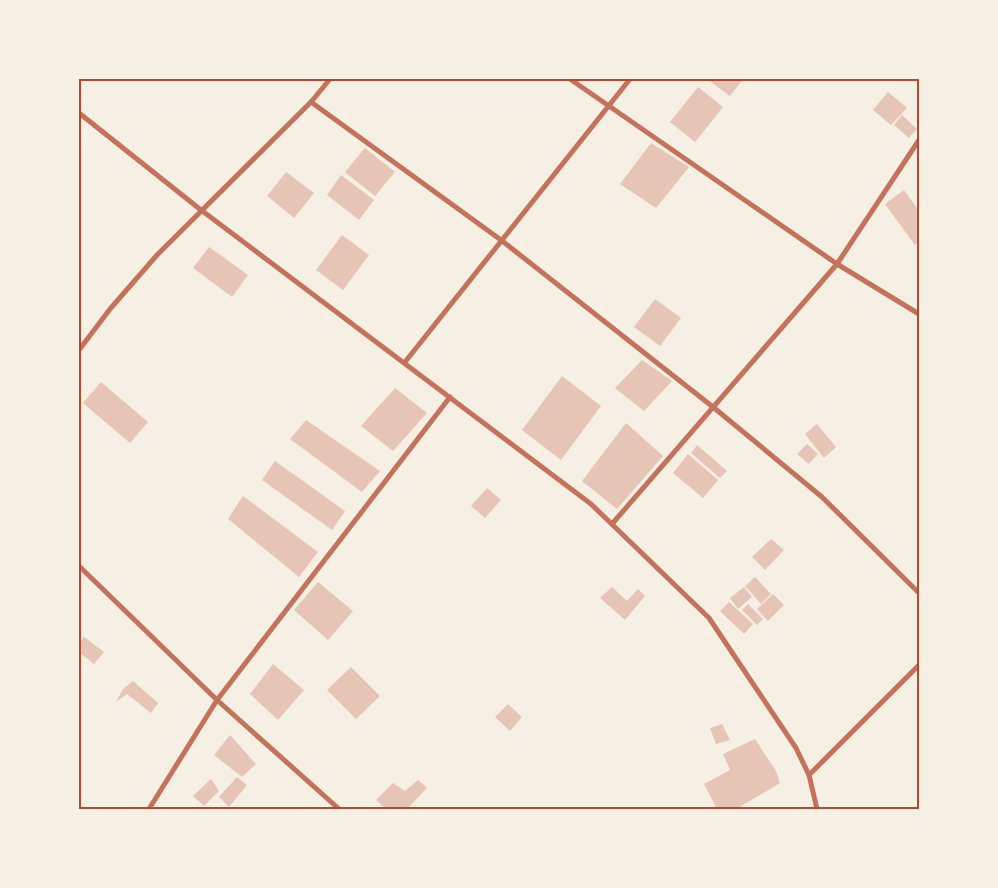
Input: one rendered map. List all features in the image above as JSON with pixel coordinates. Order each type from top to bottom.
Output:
[{"type":"street","points":[[79,350],[110,309],[157,254],[311,102],[330,79]]},
{"type":"street","points":[[570,79],[837,264],[919,314]]},
{"type":"street","points":[[405,362],[630,79]]},
{"type":"street","points":[[311,102],[501,240],[713,407],[822,497],[919,593]]},
{"type":"street","points":[[79,113],[201,210],[592,504],[709,618],[796,748],[809,775],[816,809]]},
{"type":"street","points":[[612,524],[837,264],[919,140]]},
{"type":"street","points":[[149,809],[217,700],[450,397]]},
{"type":"street","points":[[79,566],[217,700],[339,809]]},
{"type":"street","points":[[809,775],[919,666]]},
{"type":"building","points":[[707,79],[743,79],[730,96]]},
{"type":"building","points":[[698,87],[723,107],[695,142],[670,122]]},
{"type":"building","points":[[888,92],[907,108],[891,125],[873,110]]},
{"type":"building","points":[[902,115],[917,129],[909,138],[894,125]]},
{"type":"building","points":[[651,143],[689,167],[656,208],[620,184]]},
{"type":"building","points":[[365,148],[395,172],[375,196],[345,172]]},
{"type":"building","points":[[286,172],[314,193],[294,218],[267,196]]},
{"type":"building","points":[[341,175],[374,200],[359,220],[327,195]]},
{"type":"building","points":[[904,190],[919,211],[919,242],[915,245],[885,204]]},
{"type":"building","points":[[342,235],[369,255],[343,290],[316,270]]},
{"type":"building","points":[[209,247],[248,275],[232,297],[193,268]]},
{"type":"building","points":[[655,299],[681,318],[660,346],[634,327]]},
{"type":"building","points":[[642,360],[672,381],[644,411],[615,388]]},
{"type":"building","points":[[562,376],[601,406],[561,460],[522,430]]},
{"type":"building","points":[[101,382],[148,422],[130,443],[83,403]]},
{"type":"building","points":[[395,388],[427,413],[393,451],[361,426]]},
{"type":"building","points":[[306,420],[380,471],[362,492],[290,439]]},
{"type":"building","points":[[626,423],[663,456],[617,509],[582,481]]},
{"type":"building","points":[[817,424],[836,447],[824,458],[805,434]]},
{"type":"building","points":[[807,444],[818,454],[809,464],[797,454]]},
{"type":"building","points":[[697,445],[727,471],[720,478],[691,453]]},
{"type":"building","points":[[688,454],[718,480],[703,498],[673,473]]},
{"type":"building","points":[[275,461],[345,511],[332,530],[262,480]]},
{"type":"building","points":[[487,488],[501,500],[485,518],[471,506]]},
{"type":"building","points":[[243,496],[318,552],[299,577],[228,519]]},
{"type":"building","points":[[771,539],[784,550],[765,570],[752,557]]},
{"type":"building","points":[[755,577],[771,594],[761,604],[745,586]]},
{"type":"building","points":[[318,582],[353,611],[328,640],[294,610]]},
{"type":"building","points":[[612,587],[627,601],[638,589],[645,596],[625,620],[600,598]]},
{"type":"building","points":[[744,587],[752,597],[738,609],[730,598]]},
{"type":"building","points":[[773,594],[784,605],[768,621],[757,609]]},
{"type":"building","points":[[729,602],[753,624],[744,634],[720,611]]},
{"type":"building","points":[[748,604],[763,619],[757,625],[742,610]]},
{"type":"building","points":[[84,637],[104,652],[94,664],[79,652],[79,644]]},
{"type":"building","points":[[273,664],[304,690],[278,720],[250,694]]},
{"type":"building","points":[[351,667],[380,696],[356,719],[327,690]]},
{"type":"building","points":[[133,681],[158,703],[151,713],[127,694],[116,702],[123,689]]},
{"type":"building","points":[[508,704],[522,717],[510,731],[495,717]]},
{"type":"building","points":[[722,724],[730,740],[716,744],[710,728]]},
{"type":"building","points":[[230,735],[256,764],[242,777],[214,755]]},
{"type":"building","points":[[755,739],[776,771],[780,783],[736,809],[717,809],[704,784],[730,770],[723,754]]},
{"type":"building","points":[[237,777],[247,785],[229,807],[219,797]]},
{"type":"building","points":[[211,779],[219,791],[204,806],[193,796]]},
{"type":"building","points":[[418,780],[427,788],[407,809],[386,809],[376,800],[393,783],[405,791]]}]
